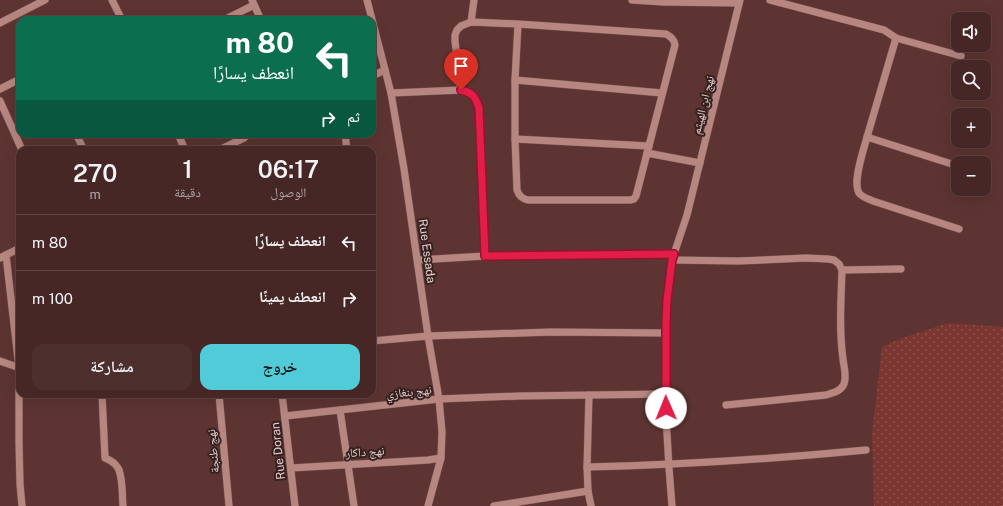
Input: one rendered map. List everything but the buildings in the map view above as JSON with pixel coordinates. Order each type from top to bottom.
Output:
[{"type":"street","points":[[0,23],[45,0]]},
{"type":"street","points":[[112,0],[120,16]]},
{"type":"street","name":"Rue Essada","points":[[367,0],[371,16]]},
{"type":"street","points":[[471,22],[474,0]]},
{"type":"street","points":[[632,0],[663,2],[740,1]]},
{"type":"street","points":[[770,0],[884,30],[896,38],[961,56]]},
{"type":"street","name":"نهج ابن الهيثم","points":[[672,506],[668,465],[666,394],[667,300],[673,257],[686,216],[740,1]]},
{"type":"street","points":[[230,16],[253,2],[259,16]]},
{"type":"street","points":[[461,90],[455,35],[461,26],[471,22],[518,24],[666,34],[670,36],[675,45],[637,193],[634,199],[528,200],[522,198],[518,194],[515,139],[515,80],[518,24]]},
{"type":"street","name":"Rue Essada","points":[[376,35],[391,93],[439,399],[442,432],[441,458],[428,506]]},
{"type":"street","points":[[896,38],[867,137],[856,178],[856,185],[859,192],[865,198],[959,229]]},
{"type":"street","points":[[376,74],[385,70]]},
{"type":"street","points":[[515,80],[662,93]]},
{"type":"street","points":[[0,89],[16,81]]},
{"type":"street","points":[[391,93],[461,90],[469,92],[474,96],[479,108],[485,256]]},
{"type":"street","points":[[0,101],[16,137]]},
{"type":"street","points":[[867,137],[951,164]]},
{"type":"street","points":[[227,146],[244,138]]},
{"type":"street","points":[[515,139],[648,150],[700,162]]},
{"type":"street","points":[[16,250],[3,256],[16,347]]},
{"type":"street","points":[[418,260],[485,256],[673,257],[739,261],[806,258],[834,260],[839,264],[842,270],[841,340],[846,378],[843,386],[839,390],[826,395],[726,405]]},
{"type":"street","points":[[842,270],[901,269]]},
{"type":"street","points":[[376,341],[428,336],[551,332],[666,333]]},
{"type":"street","points":[[0,361],[16,367]]},
{"type":"street","name":"نهج بنغازي","points":[[286,416],[439,399],[519,396],[666,394]]},
{"type":"street","points":[[589,395],[587,468],[588,490],[591,506]]},
{"type":"street","points":[[19,398],[19,449],[22,506]]},
{"type":"street","points":[[102,398],[106,458],[118,467],[120,473],[122,506]]},
{"type":"street","name":"نهج طنجة","points":[[219,398],[229,506]]},
{"type":"street","name":"Rue Doran","points":[[283,398],[286,416],[295,506]]},
{"type":"street","points":[[340,410],[354,506]]},
{"type":"street","points":[[587,468],[785,458],[866,450]]},
{"type":"street","name":"نهج داكار","points":[[291,468],[441,458]]},
{"type":"street","points":[[494,506],[588,490]]},
{"type":"shaded area","points":[[948,323],[1003,327],[1003,506],[874,506],[872,433],[882,347],[899,339]]},
{"type":"route","points":[[461,90],[469,92],[474,96],[480,114],[485,256],[674,254],[667,300],[666,408]]}]
